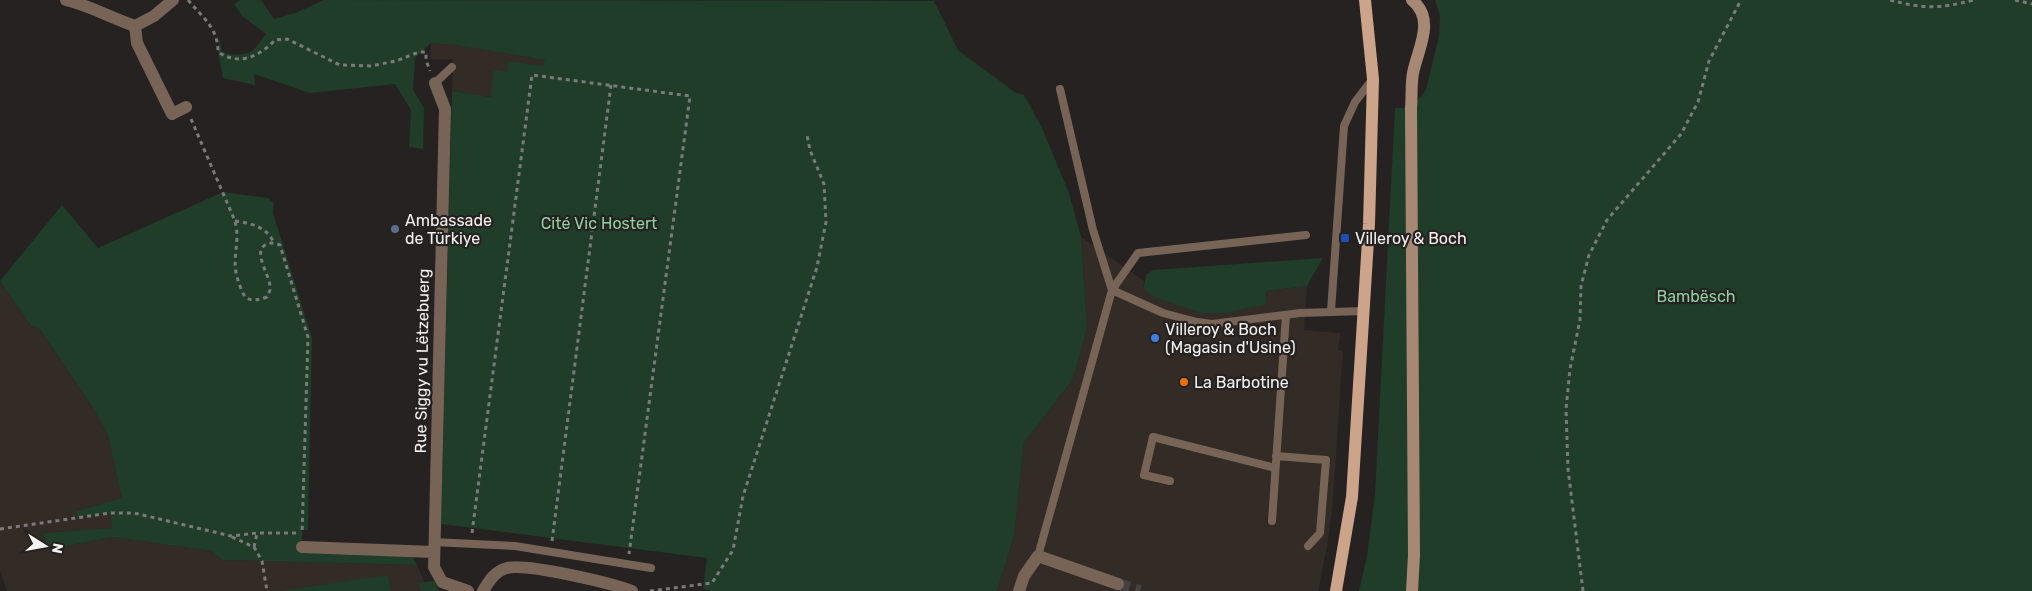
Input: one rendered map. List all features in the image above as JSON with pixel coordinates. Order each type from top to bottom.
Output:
[{"type":"main road","points":[[1336,591],[1352,497],[1372,156],[1373,79],[1365,0]]},
{"type":"main road","points":[[1412,0],[1419,6],[1424,16],[1424,32],[1413,73],[1411,108],[1414,556],[1412,591]]},
{"type":"street","points":[[66,0],[89,7],[135,26],[154,16],[173,0]]},
{"type":"street","points":[[135,26],[137,43],[172,114],[186,107]]},
{"type":"street","name":"Rue Siggy vu Lëtzebuerg","points":[[435,83],[445,109],[434,566],[442,582],[468,591]]},
{"type":"street","points":[[302,547],[434,547]]},
{"type":"street","points":[[1019,591],[1024,576],[1038,556],[1118,584]]},
{"type":"street","points":[[483,591],[491,578],[506,568],[524,567],[622,587],[632,591]]},
{"type":"lane","points":[[435,83],[452,67]]},
{"type":"lane","points":[[1330,311],[1344,126],[1355,102],[1373,79]]},
{"type":"lane","points":[[1060,89],[1093,230],[1112,290],[1163,312],[1197,322],[1223,324],[1330,311],[1364,312]]},
{"type":"lane","points":[[1038,556],[1112,290],[1138,253],[1306,235]]},
{"type":"lane","points":[[1272,521],[1286,315]]},
{"type":"lane","points":[[1170,481],[1144,475],[1153,437],[1275,468]]},
{"type":"lane","points":[[1276,456],[1326,460],[1320,533],[1308,546]]},
{"type":"lane","points":[[434,547],[470,543],[515,546],[651,568]]},
{"type":"path","points":[[188,0],[213,29],[218,39],[218,52],[227,58],[249,57],[265,50],[275,40],[287,39],[340,65],[370,66],[419,52],[426,52],[426,60]]},
{"type":"path","points":[[1583,591],[1568,469],[1566,409],[1570,369],[1580,320],[1581,286],[1589,255],[1607,220],[1681,134],[1698,102],[1709,61],[1741,0]]},
{"type":"path","points":[[1890,0],[1917,7],[1944,7],[1974,0]]},
{"type":"path","points":[[2015,0],[2030,2]]},
{"type":"path","points":[[470,543],[532,75],[611,85],[690,96],[628,564]]},
{"type":"path","points":[[551,552],[611,85]]},
{"type":"path","points":[[186,107],[235,221],[237,235],[234,253],[234,272],[243,296],[248,300],[255,301],[267,297],[270,290],[269,281],[260,256],[261,249],[266,244],[274,243],[280,245],[308,338],[302,547]]},
{"type":"path","points":[[650,591],[712,583],[733,550],[743,496],[818,267],[826,222],[824,184],[810,150],[807,135]]},
{"type":"path","points":[[235,221],[255,225],[270,233],[274,243]]},
{"type":"path","points":[[0,529],[110,513],[134,514],[232,536],[254,547],[262,561],[267,591]]},
{"type":"path","points":[[232,536],[256,533],[302,532]]},
{"type":"path","points":[[254,547],[256,533]]},
{"type":"shaded area","points":[[431,43],[456,45],[545,60],[544,67],[509,61],[507,72],[490,97],[452,91],[453,59],[430,59]]},
{"type":"shaded area","points":[[1081,237],[1144,281],[1143,288],[1267,303],[1266,291],[1307,286],[1304,330],[1340,333],[1338,350],[1343,351],[1333,501],[1327,547],[1318,591],[997,591],[1014,536],[1024,443],[1073,379],[1087,328]]},
{"type":"shaded area","points":[[0,281],[31,326],[39,328],[95,411],[108,436],[122,498],[76,511],[77,518],[110,513],[112,528],[42,533],[49,549],[113,537],[211,551],[222,560],[417,565],[429,591],[7,591],[0,570]]},
{"type":"green space","name":"Cité Vic Hostert","points":[[240,0],[261,0],[274,19],[295,13],[324,0],[934,1],[958,50],[1016,93],[1024,95],[1042,128],[1069,193],[1081,237],[1087,328],[1073,379],[1024,443],[1014,536],[997,591],[710,591],[703,589],[707,558],[441,524],[452,91],[490,97],[494,70],[507,72],[508,61],[543,66],[545,60],[456,45],[431,43],[415,58],[413,90],[424,108],[423,149],[409,147],[411,110],[395,84],[310,93],[254,74],[255,85],[223,78],[218,52],[219,37],[222,51],[238,55],[253,50],[266,34],[242,16],[234,4]]},
{"type":"green space","name":"Bambësch","points":[[1435,0],[2032,0],[2032,591],[1359,591],[1367,556],[1375,494],[1395,108],[1411,108],[1426,90],[1439,36],[1440,16]]},
{"type":"green space","points":[[223,192],[268,198],[274,203],[273,213],[312,338],[308,530],[302,530],[302,547],[409,550],[417,565],[222,560],[211,551],[113,537],[49,549],[42,533],[112,528],[110,513],[77,518],[76,511],[122,498],[108,436],[95,411],[39,328],[31,326],[0,281],[62,205],[98,248]]},
{"type":"green space","points":[[1323,258],[1307,286],[1266,291],[1267,304],[1226,313],[1200,313],[1152,296],[1143,288],[1147,274],[1153,270]]},
{"type":"green space","points":[[388,575],[391,591],[281,591]]},
{"type":"green space","points":[[434,581],[439,591],[421,591],[418,583]]},
{"type":"tunnel","points":[[1118,584],[1140,591]]},
{"type":"place","name":"Ambassade de Türkiye","points":[[395,229]]},
{"type":"place","name":"Villeroy & Boch","points":[[1345,238]]},
{"type":"place","name":"Villeroy & Boch (Magasin d'Usine)","points":[[1155,338]]},
{"type":"place","name":"La Barbotine","points":[[1184,382]]}]
